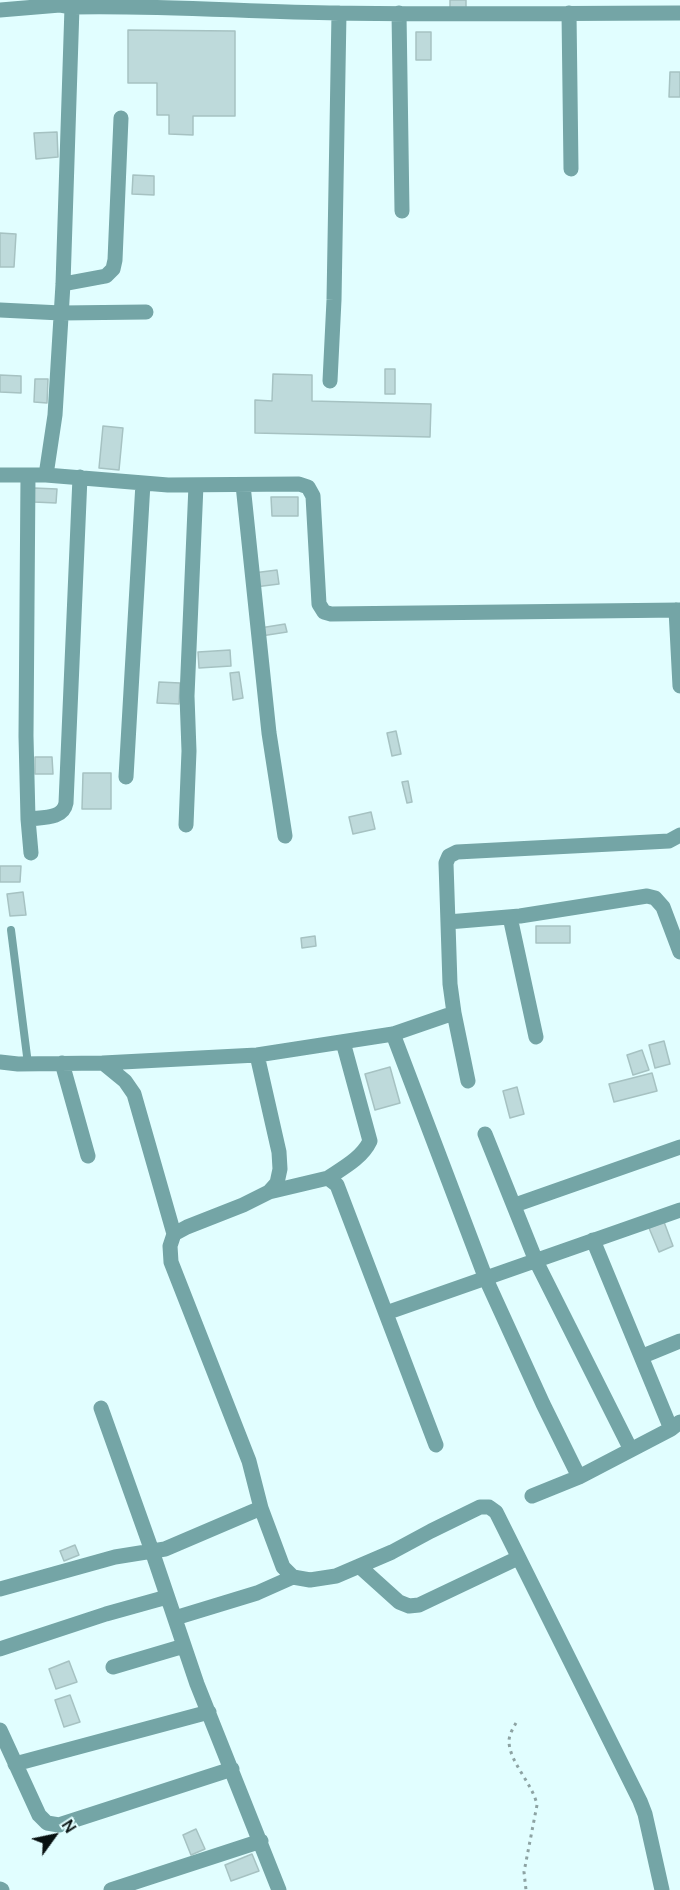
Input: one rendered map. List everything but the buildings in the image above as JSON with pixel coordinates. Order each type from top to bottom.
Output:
[{"type":"street","points":[[0,10],[63,4],[171,3],[309,6],[339,13],[370,6],[399,13],[680,13]]},
{"type":"street","points":[[46,475],[55,415],[63,284],[63,4]]},
{"type":"street","points":[[330,381],[339,13]]},
{"type":"street","points":[[399,13],[402,211]]},
{"type":"street","points":[[569,13],[571,169]]},
{"type":"street","points":[[63,284],[106,276],[113,269],[121,118]]},
{"type":"street","points":[[0,310],[61,313],[146,312]]},
{"type":"street","points":[[0,475],[46,475],[196,485],[299,484],[308,488],[313,496],[319,604],[324,612],[331,614],[678,610],[680,686]]},
{"type":"street","points":[[28,475],[26,712],[31,853]]},
{"type":"street","points":[[28,819],[60,814],[66,803],[80,477]]},
{"type":"street","points":[[126,777],[143,483]]},
{"type":"street","points":[[186,825],[189,761],[187,696],[196,485]]},
{"type":"street","points":[[243,485],[269,733],[285,836]]},
{"type":"street","points":[[468,1081],[450,984],[446,863],[450,856],[457,852],[669,841],[680,835]]},
{"type":"street","points":[[448,922],[510,917],[647,896],[659,901],[670,922],[680,952]]},
{"type":"street","points":[[510,917],[536,1038]]},
{"type":"street","points":[[0,1062],[103,1063],[257,1055],[393,1034],[454,1013]]},
{"type":"street","points":[[393,1034],[486,1279],[579,1478]]},
{"type":"street","points":[[174,1234],[269,1192],[328,1178],[365,1151],[370,1141],[344,1041]]},
{"type":"street","points":[[257,1055],[279,1152],[280,1169],[277,1183],[269,1192]]},
{"type":"street","points":[[62,1063],[88,1156]]},
{"type":"street","points":[[103,1063],[125,1081],[134,1094],[174,1234],[170,1246],[171,1262],[249,1461],[261,1508],[283,1567],[293,1577]]},
{"type":"street","points":[[485,1134],[536,1261],[631,1450]]},
{"type":"street","points":[[515,1205],[680,1147]]},
{"type":"street","points":[[328,1178],[340,1191],[436,1445]]},
{"type":"street","points":[[386,1313],[680,1210]]},
{"type":"street","points":[[532,1496],[579,1478],[676,1425],[643,1356],[593,1240]]},
{"type":"street","points":[[643,1356],[680,1341]]},
{"type":"street","points":[[101,1408],[208,1712],[279,1890]]},
{"type":"street","points":[[175,1618],[258,1593],[293,1577],[310,1580],[336,1576],[392,1552],[431,1530],[480,1507],[489,1507],[496,1512],[640,1801],[662,1890]]},
{"type":"street","points":[[0,1589],[93,1563],[165,1549],[261,1508]]},
{"type":"street","points":[[359,1566],[399,1602],[409,1606],[419,1605],[518,1558]]},
{"type":"street","points":[[0,1649],[106,1614],[167,1597]]},
{"type":"street","points":[[113,1667],[184,1646]]},
{"type":"street","points":[[15,1764],[208,1712]]},
{"type":"street","points":[[0,1730],[39,1815],[47,1823],[59,1825],[232,1769]]},
{"type":"street","points":[[111,1890],[261,1841]]},
{"type":"lane","points":[[11,930],[28,1064]]},
{"type":"path","points":[[516,1723],[509,1741],[511,1751],[536,1796],[537,1805],[524,1872],[526,1890]]}]
